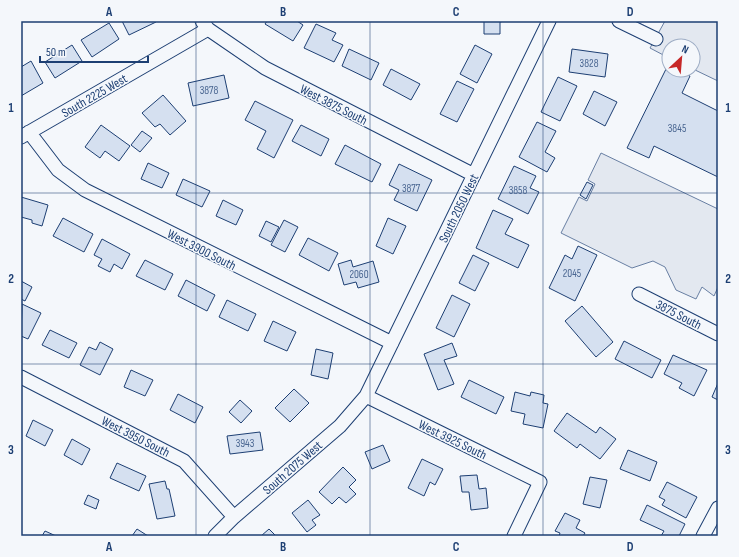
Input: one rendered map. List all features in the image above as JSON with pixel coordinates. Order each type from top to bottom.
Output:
[{"type":"street","name":"South 2050 West","points":[[366,396],[549,21]]},
{"type":"street","points":[[619,21],[656,39]]},
{"type":"street","name":"West 3875 South","points":[[205,25],[265,68],[474,176]]},
{"type":"street","name":"South 2225 West","points":[[25,135],[205,25]]},
{"type":"street","name":"West 3900 South","points":[[25,135],[58,170],[85,190],[392,344]]},
{"type":"street","name":"3875 South","points":[[639,294],[718,334]]},
{"type":"street","name":"West 3950 South","points":[[21,377],[184,460],[234,517]]},
{"type":"street","name":"West 3925 South","points":[[366,396],[540,482],[514,536]]},
{"type":"street","name":"South 2075 West","points":[[215,536],[234,517],[340,426],[366,396]]},
{"type":"street","points":[[703,536],[718,508]]},
{"type":"shaded area","points":[[665,21],[718,21],[718,81],[701,73],[701,38],[661,38],[661,54],[650,48]]},
{"type":"shaded area","points":[[601,153],[718,209],[718,287],[714,296],[702,287],[696,299],[676,290],[665,267],[653,261],[632,268],[561,233],[579,197],[587,201],[595,184],[588,180]]},
{"type":"building","points":[[122,21],[156,21],[156,22],[129,35]]},
{"type":"building","points":[[267,21],[297,21],[303,25],[293,41],[265,24]]},
{"type":"building","points":[[484,21],[504,21],[500,22],[500,34],[484,34]]},
{"type":"building","points":[[109,23],[119,39],[92,57],[81,40]]},
{"type":"building","points":[[316,24],[336,33],[332,40],[343,45],[334,62],[304,48]]},
{"type":"building","points":[[72,45],[82,61],[55,78],[45,62]]},
{"type":"building","points":[[475,45],[492,54],[477,83],[460,74]]},
{"type":"building","points":[[349,49],[379,63],[371,80],[342,66]]},
{"type":"building","points":[[572,49],[608,54],[605,77],[569,72]]},
{"type":"building","points":[[31,61],[43,83],[21,96],[21,67]]},
{"type":"building","points":[[391,69],[420,84],[411,100],[383,85]]},
{"type":"building","points":[[224,75],[229,98],[193,106],[188,83]]},
{"type":"building","points":[[558,77],[577,86],[560,121],[541,112]]},
{"type":"building","points":[[662,78],[689,78],[682,93],[718,111],[718,177],[654,146],[649,158],[627,148]]},
{"type":"building","points":[[457,81],[474,89],[457,122],[440,114]]},
{"type":"building","points":[[594,91],[617,102],[605,126],[583,114]]},
{"type":"building","points":[[163,95],[186,121],[170,135],[160,124],[155,127],[142,113]]},
{"type":"building","points":[[255,101],[293,120],[274,158],[257,149],[266,131],[245,120]]},
{"type":"building","points":[[537,122],[556,131],[545,152],[555,158],[547,172],[519,157]]},
{"type":"building","points":[[101,125],[130,146],[119,161],[105,151],[100,158],[85,147]]},
{"type":"building","points":[[301,125],[329,139],[321,156],[292,141]]},
{"type":"building","points":[[142,131],[152,138],[140,152],[131,145]]},
{"type":"building","points":[[345,145],[381,164],[372,182],[335,164]]},
{"type":"building","points":[[148,163],[169,173],[162,188],[141,179]]},
{"type":"building","points":[[399,164],[432,180],[417,211],[394,200],[399,190],[389,185]]},
{"type":"building","points":[[514,166],[536,176],[530,188],[539,192],[528,214],[498,199]]},
{"type":"building","points":[[183,179],[210,191],[202,207],[176,195]]},
{"type":"building","points":[[587,182],[593,185],[586,199],[580,195]]},
{"type":"building","points":[[21,197],[48,205],[42,226],[32,223],[32,220],[21,217]]},
{"type":"building","points":[[223,200],[243,210],[236,225],[216,216]]},
{"type":"building","points":[[493,210],[513,219],[505,234],[529,245],[518,268],[476,248]]},
{"type":"building","points":[[63,218],[93,234],[84,252],[53,236]]},
{"type":"building","points":[[388,218],[406,226],[393,254],[376,246]]},
{"type":"building","points":[[284,220],[298,227],[285,252],[271,245]]},
{"type":"building","points":[[266,221],[279,227],[271,242],[259,236]]},
{"type":"building","points":[[308,238],[338,253],[329,271],[299,255]]},
{"type":"building","points":[[102,239],[130,254],[122,269],[114,264],[110,272],[98,266],[102,259],[94,255]]},
{"type":"building","points":[[578,246],[597,255],[575,301],[549,288],[565,255],[572,259]]},
{"type":"building","points":[[473,255],[489,263],[475,291],[459,283]]},
{"type":"building","points":[[145,260],[173,274],[165,290],[136,276]]},
{"type":"building","points":[[351,260],[353,267],[373,261],[379,282],[358,288],[356,282],[344,285],[338,264]]},
{"type":"building","points":[[186,280],[215,295],[207,311],[178,296]]},
{"type":"building","points":[[21,281],[32,287],[25,301],[21,299]]},
{"type":"building","points":[[452,295],[470,304],[454,337],[436,328]]},
{"type":"building","points":[[227,300],[256,314],[248,331],[219,317]]},
{"type":"building","points":[[22,304],[41,313],[28,339],[21,336]]},
{"type":"building","points":[[582,306],[613,342],[596,357],[565,321]]},
{"type":"building","points":[[273,321],[296,332],[287,351],[264,341]]},
{"type":"building","points":[[50,330],[77,343],[69,358],[42,345]]},
{"type":"building","points":[[624,341],[661,360],[652,378],[615,359]]},
{"type":"building","points":[[100,342],[113,349],[100,375],[80,365],[89,347],[96,350]]},
{"type":"building","points":[[452,343],[457,356],[444,360],[454,384],[438,390],[424,354]]},
{"type":"building","points":[[316,349],[333,353],[328,379],[311,375]]},
{"type":"building","points":[[673,355],[707,370],[694,396],[679,388],[682,383],[664,374]]},
{"type":"building","points":[[131,370],[153,380],[145,396],[124,387]]},
{"type":"building","points":[[469,380],[504,397],[496,414],[461,397]]},
{"type":"building","points":[[718,383],[718,400],[712,397]]},
{"type":"building","points":[[294,389],[309,403],[290,422],[275,408]]},
{"type":"building","points":[[515,392],[530,396],[531,392],[544,395],[543,403],[548,404],[543,428],[523,424],[525,414],[511,411]]},
{"type":"building","points":[[178,394],[203,407],[195,423],[170,410]]},
{"type":"building","points":[[240,400],[252,411],[241,423],[229,412]]},
{"type":"building","points":[[567,413],[596,433],[600,427],[616,439],[600,459],[580,444],[577,448],[554,431]]},
{"type":"building","points":[[33,420],[53,430],[45,446],[26,436]]},
{"type":"building","points":[[260,432],[263,450],[230,454],[227,436]]},
{"type":"building","points":[[72,439],[90,449],[82,465],[64,455]]},
{"type":"building","points":[[383,445],[390,461],[372,469],[365,452]]},
{"type":"building","points":[[628,450],[657,462],[650,481],[620,469]]},
{"type":"building","points":[[422,459],[443,469],[435,485],[430,482],[424,496],[408,488]]},
{"type":"building","points":[[117,463],[146,476],[139,491],[110,478]]},
{"type":"building","points":[[343,467],[356,480],[349,487],[356,494],[346,503],[339,497],[332,504],[319,492]]},
{"type":"building","points":[[477,475],[479,489],[486,488],[488,508],[471,510],[469,492],[462,492],[460,476]]},
{"type":"building","points":[[590,477],[607,480],[600,508],[583,504]]},
{"type":"building","points":[[165,481],[167,489],[169,489],[175,516],[157,519],[149,484]]},
{"type":"building","points":[[667,482],[697,497],[686,518],[662,505],[665,500],[659,497]]},
{"type":"building","points":[[88,495],[99,500],[96,509],[84,504]]},
{"type":"building","points":[[308,500],[320,515],[312,520],[316,525],[307,532],[292,513]]},
{"type":"building","points":[[647,505],[685,524],[679,536],[661,536],[664,531],[640,520]]},
{"type":"building","points":[[565,513],[580,520],[576,528],[585,533],[583,536],[559,536],[560,533],[555,531]]},
{"type":"building","points":[[137,529],[148,536],[132,536]]},
{"type":"building","points":[[269,529],[276,536],[261,536]]},
{"type":"building","points":[[45,531],[56,536],[42,536]]}]
